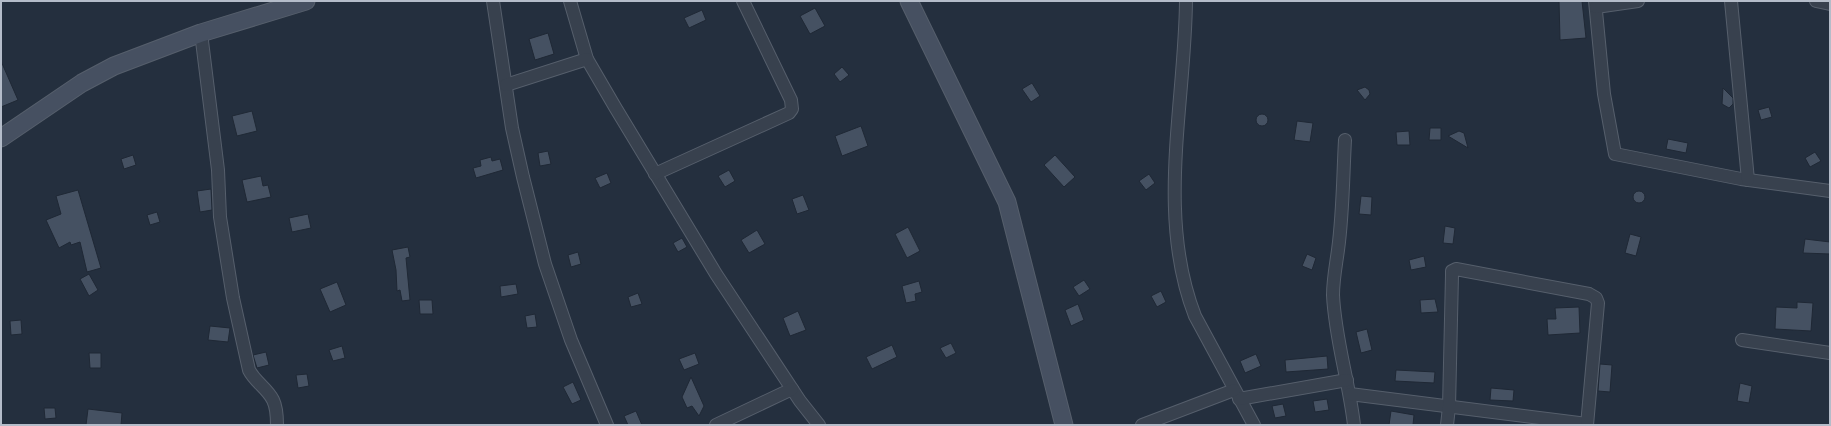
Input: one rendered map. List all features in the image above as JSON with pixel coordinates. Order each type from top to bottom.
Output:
[{"type":"street","points":[[1,138],[82,83],[114,66],[201,33],[306,1]]},
{"type":"street","points":[[493,1],[512,128],[522,177],[545,264],[571,340],[607,425]]},
{"type":"street","points":[[570,1],[588,59],[655,174],[716,274],[792,389],[819,425]]},
{"type":"street","points":[[655,174],[789,113],[792,109],[791,100],[743,1]]},
{"type":"street","points":[[909,1],[998,181],[1006,202],[1064,425]]},
{"type":"street","points":[[1186,1],[1186,30],[1175,178],[1178,245],[1188,297],[1195,316],[1236,395],[1254,425]]},
{"type":"street","points":[[1638,1],[1595,4],[1604,94],[1615,154],[1748,180],[1830,191]]},
{"type":"street","points":[[1731,1],[1748,180]]},
{"type":"street","points":[[1816,1],[1830,4]]},
{"type":"street","points":[[201,33],[218,170],[220,218],[233,298],[249,370],[252,377],[272,399],[276,407],[277,425]]},
{"type":"street","points":[[506,84],[588,59]]},
{"type":"street","points":[[1346,140],[1338,250],[1333,277],[1333,295],[1336,332],[1350,394],[1354,425]]},
{"type":"street","points":[[1350,394],[1450,407],[1587,424],[1598,303],[1596,298],[1589,294],[1454,269],[1452,275],[1450,407],[1447,425]]},
{"type":"street","points":[[1742,340],[1830,353]]},
{"type":"street","points":[[1142,425],[1236,395],[1347,380]]},
{"type":"street","points":[[716,425],[792,389]]},
{"type":"building","points":[[1559,1],[1582,1],[1586,38],[1560,40]]},
{"type":"building","points":[[815,8],[825,26],[810,34],[800,16]]},
{"type":"building","points":[[702,10],[706,20],[689,28],[684,18]]},
{"type":"building","points":[[548,33],[554,54],[535,60],[529,39]]},
{"type":"building","points":[[1,61],[18,100],[1,107]]},
{"type":"building","points":[[842,67],[849,75],[840,82],[834,74]]},
{"type":"building","points":[[1032,83],[1040,96],[1031,102],[1022,89]]},
{"type":"building","points":[[1365,87],[1369,90],[1370,94],[1365,100],[1357,90]]},
{"type":"building","points":[[1723,88],[1733,98],[1733,104],[1729,108],[1722,104]]},
{"type":"building","points":[[1769,107],[1772,117],[1761,120],[1758,110]]},
{"type":"building","points":[[252,111],[257,131],[237,136],[232,116]]},
{"type":"building","points":[[1260,114],[1264,114],[1268,120],[1264,126],[1260,126],[1256,122],[1256,118]]},
{"type":"building","points":[[1297,121],[1313,123],[1310,142],[1294,140]]},
{"type":"building","points":[[861,126],[868,146],[842,156],[835,136]]},
{"type":"building","points":[[1430,128],[1441,128],[1441,140],[1429,140]]},
{"type":"building","points":[[1409,131],[1410,145],[1397,145],[1396,132]]},
{"type":"building","points":[[1459,131],[1464,133],[1468,148],[1448,136]]},
{"type":"building","points":[[1668,139],[1688,143],[1686,153],[1666,149]]},
{"type":"building","points":[[548,151],[551,164],[540,166],[538,153]]},
{"type":"building","points":[[1815,152],[1821,161],[1810,167],[1805,158]]},
{"type":"building","points":[[133,155],[136,165],[124,169],[121,159]]},
{"type":"building","points":[[1055,155],[1075,177],[1064,187],[1044,165]]},
{"type":"building","points":[[491,157],[492,161],[500,159],[503,170],[476,178],[473,168],[481,166],[480,160]]},
{"type":"building","points":[[729,170],[735,181],[725,187],[718,176]]},
{"type":"building","points":[[607,173],[611,183],[600,188],[595,178]]},
{"type":"building","points":[[1149,174],[1155,183],[1146,190],[1139,181]]},
{"type":"building","points":[[261,176],[263,186],[268,185],[271,197],[247,202],[242,180]]},
{"type":"building","points":[[211,189],[212,210],[200,212],[197,191]]},
{"type":"building","points":[[78,190],[101,268],[87,272],[80,242],[71,245],[70,242],[59,248],[46,220],[61,214],[56,196]]},
{"type":"building","points":[[1637,191],[1641,191],[1645,197],[1641,203],[1637,203],[1633,199],[1633,195]]},
{"type":"building","points":[[803,195],[809,210],[797,214],[792,199]]},
{"type":"building","points":[[1361,196],[1372,197],[1371,215],[1359,214]]},
{"type":"building","points":[[157,212],[160,222],[150,225],[147,215]]},
{"type":"building","points":[[308,214],[311,228],[292,232],[289,218]]},
{"type":"building","points":[[1445,226],[1455,228],[1453,244],[1443,243]]},
{"type":"building","points":[[908,227],[920,251],[907,258],[895,234]]},
{"type":"building","points":[[757,230],[765,244],[749,253],[741,240]]},
{"type":"building","points":[[1630,234],[1641,237],[1636,256],[1625,253]]},
{"type":"building","points":[[682,238],[687,247],[678,252],[673,243]]},
{"type":"building","points":[[1805,239],[1830,242],[1830,254],[1803,253]]},
{"type":"building","points":[[408,247],[410,257],[406,258],[410,300],[402,301],[400,290],[397,291],[396,270],[392,250]]},
{"type":"building","points":[[578,252],[581,264],[571,267],[568,255]]},
{"type":"building","points":[[1307,254],[1316,258],[1312,270],[1302,266]]},
{"type":"building","points":[[1424,256],[1426,267],[1411,270],[1409,260]]},
{"type":"building","points":[[89,274],[98,290],[89,296],[80,279]]},
{"type":"building","points":[[1084,280],[1090,289],[1079,296],[1073,287]]},
{"type":"building","points":[[919,281],[922,292],[915,294],[916,301],[906,303],[902,286]]},
{"type":"building","points":[[337,282],[346,305],[330,312],[320,289]]},
{"type":"building","points":[[516,284],[518,294],[501,297],[500,286]]},
{"type":"building","points":[[1161,291],[1166,302],[1157,307],[1151,296]]},
{"type":"building","points":[[638,293],[642,304],[631,307],[628,297]]},
{"type":"building","points":[[1435,299],[1438,312],[1421,313],[1420,300]]},
{"type":"building","points":[[419,300],[432,300],[433,314],[420,314]]},
{"type":"building","points":[[1797,302],[1813,303],[1811,331],[1775,329],[1776,307],[1797,308]]},
{"type":"building","points":[[1078,304],[1084,320],[1071,326],[1065,310]]},
{"type":"building","points":[[1579,307],[1580,333],[1548,335],[1547,319],[1556,319],[1555,308]]},
{"type":"building","points":[[798,311],[806,330],[790,336],[783,318]]},
{"type":"building","points":[[535,314],[537,327],[527,328],[525,316]]},
{"type":"building","points":[[21,320],[22,334],[11,335],[10,321]]},
{"type":"building","points":[[210,326],[230,328],[228,342],[208,340]]},
{"type":"building","points":[[1367,329],[1372,350],[1361,353],[1356,332]]},
{"type":"building","points":[[951,343],[956,353],[946,358],[940,348]]},
{"type":"building","points":[[892,345],[897,357],[872,369],[866,357]]},
{"type":"building","points":[[342,346],[345,358],[333,361],[329,350]]},
{"type":"building","points":[[266,352],[269,365],[257,368],[253,355]]},
{"type":"building","points":[[89,353],[101,353],[101,368],[90,368]]},
{"type":"building","points":[[695,353],[699,364],[684,370],[679,359]]},
{"type":"building","points":[[1256,354],[1261,366],[1245,373],[1240,361]]},
{"type":"building","points":[[1327,356],[1328,369],[1286,372],[1285,360]]},
{"type":"building","points":[[1600,364],[1612,365],[1610,392],[1598,391]]},
{"type":"building","points":[[1396,370],[1435,372],[1434,383],[1395,381]]},
{"type":"building","points":[[307,374],[309,386],[298,388],[296,375]]},
{"type":"building","points":[[691,377],[704,406],[699,416],[692,406],[687,408],[682,397]]},
{"type":"building","points":[[573,382],[581,400],[572,404],[563,387]]},
{"type":"building","points":[[1740,383],[1752,386],[1749,403],[1737,401]]},
{"type":"building","points":[[1491,388],[1514,390],[1513,401],[1490,400]]},
{"type":"building","points":[[1327,399],[1329,410],[1315,412],[1313,401]]},
{"type":"building","points":[[1283,404],[1286,416],[1275,418],[1272,406]]},
{"type":"building","points":[[44,408],[55,408],[56,418],[45,419]]},
{"type":"building","points":[[88,409],[122,413],[121,425],[86,425]]},
{"type":"building","points":[[636,411],[642,425],[628,425],[624,416]]},
{"type":"building","points":[[1391,411],[1414,415],[1413,425],[1389,425]]}]
